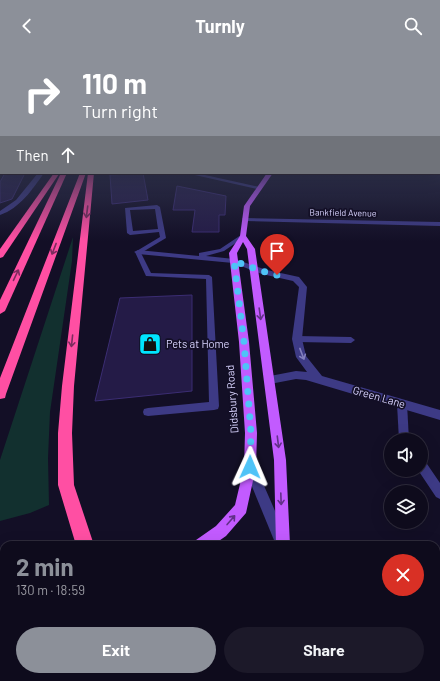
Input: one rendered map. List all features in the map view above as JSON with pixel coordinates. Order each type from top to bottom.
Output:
[{"type":"highway","points":[[0,255],[50,182]]},
{"type":"highway","points":[[0,310],[60,182]]},
{"type":"highway","points":[[0,394],[79,182]]},
{"type":"highway","points":[[84,541],[66,485],[65,433],[68,386],[90,182]]},
{"type":"main road","name":"Didsbury Road","points":[[207,541],[221,531],[241,508],[250,467],[251,433],[244,350],[233,252],[243,236],[247,206],[262,182]]},
{"type":"main road","points":[[243,236],[251,249],[270,380],[280,460],[283,541]]},
{"type":"street","points":[[0,213],[15,204],[25,195],[34,182]]},
{"type":"street","points":[[235,182],[258,187]]},
{"type":"street","name":"Bankfield Avenue","points":[[245,219],[440,224]]},
{"type":"street","points":[[196,257],[222,250],[243,236]]},
{"type":"street","points":[[138,252],[234,261],[265,272],[296,279],[302,287],[297,339],[301,357],[318,379]]},
{"type":"street","name":"Green Lane","points":[[270,380],[296,375],[306,376],[440,415]]},
{"type":"lane","points":[[148,412],[214,406],[209,277],[148,275],[138,252],[163,238],[157,207],[127,209],[130,233],[161,230]]},
{"type":"lane","points":[[297,339],[351,340]]},
{"type":"lane","points":[[402,404],[404,433]]},
{"type":"lane","points":[[250,467],[281,541]]},
{"type":"lane","points":[[428,475],[440,493]]},
{"type":"green space","points":[[73,237],[72,261],[50,412],[48,458],[49,505],[30,513],[0,521],[0,460]]},
{"type":"building","points":[[0,182],[20,182],[12,199],[0,203]]},
{"type":"building","points":[[111,182],[145,182],[148,200],[112,204]]},
{"type":"building","points":[[177,186],[226,196],[225,215],[219,215],[219,232],[192,232],[195,210],[173,210]]},
{"type":"building","name":"Pets at Home","points":[[192,295],[192,391],[95,401],[120,298]]},
{"type":"place","name":"Pets at Home","points":[[150,344]]},
{"type":"route","points":[[250,467],[251,433],[244,342],[234,261],[277,275]]}]
